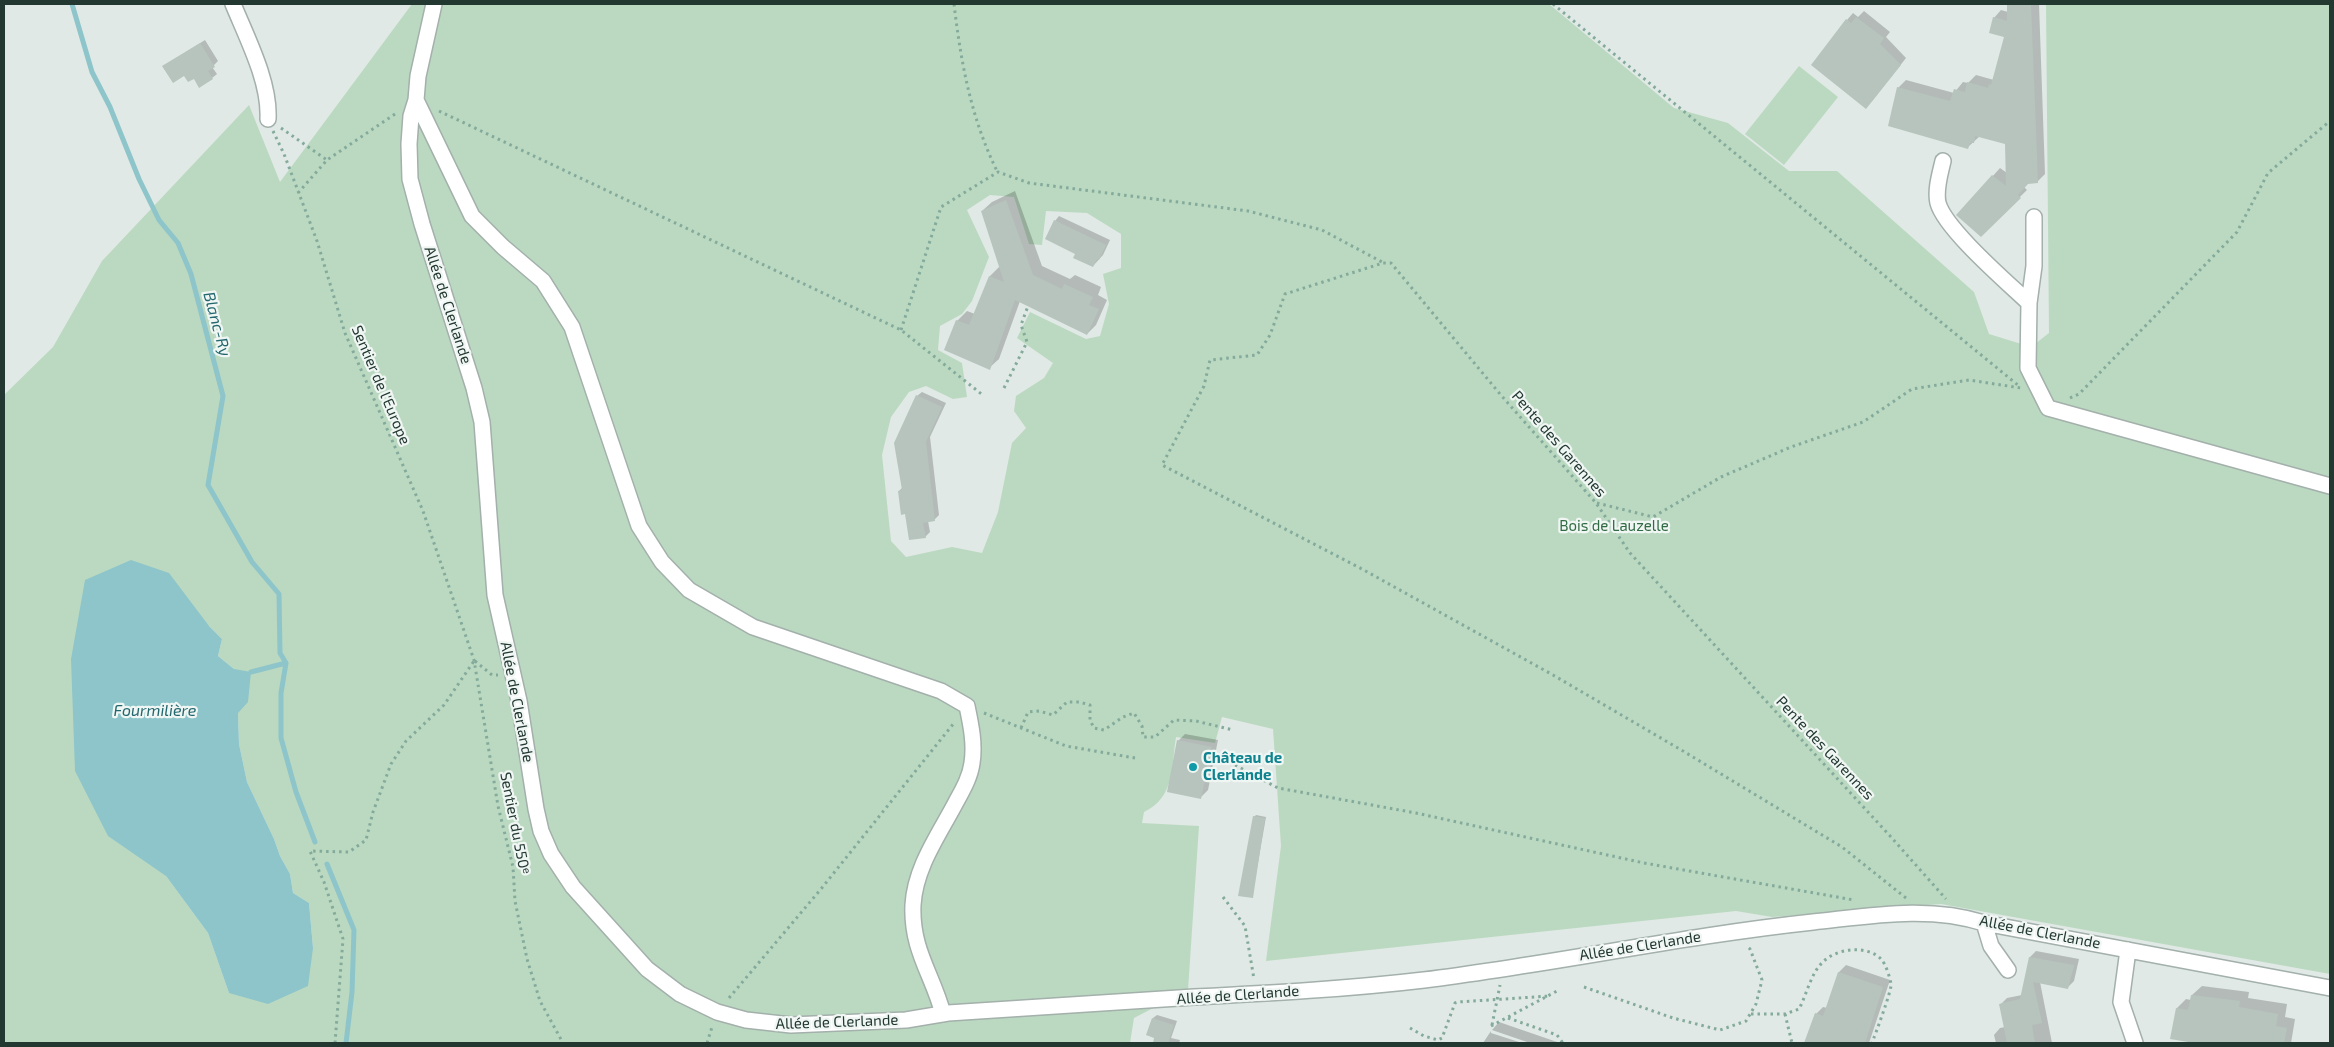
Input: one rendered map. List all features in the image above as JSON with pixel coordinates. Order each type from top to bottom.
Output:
[{"type":"street","points":[[232,4],[266,88],[269,104],[268,119]]},
{"type":"street","name":"Allée de Clerlande","points":[[434,4],[418,76],[416,100],[410,125],[410,178],[420,217],[474,388],[482,422],[494,586],[513,675],[540,824],[544,840],[559,867],[574,887],[647,969],[680,994],[717,1012],[746,1020],[791,1026],[906,1020],[943,1014],[1256,994],[1420,980],[1503,970],[1637,946],[1732,932],[1873,915],[1924,912],[1960,915],[1984,923],[2330,988]]},
{"type":"street","points":[[416,100],[472,216],[503,247],[543,280],[572,327],[639,526],[662,562],[689,590],[753,627],[941,691],[968,706],[973,744],[968,779],[924,861],[913,905],[917,942],[924,968],[943,1014]]},
{"type":"street","points":[[1943,161],[1938,186],[1938,203],[1945,219],[1990,267],[2029,303]]},
{"type":"street","points":[[2034,217],[2034,266],[2029,303],[2028,368],[2048,408],[2330,486]]},
{"type":"street","points":[[1984,923],[1991,946],[2008,970]]},
{"type":"street","points":[[2128,950],[2121,1002],[2135,1043]]},
{"type":"path","points":[[901,330],[941,207],[998,172],[974,119],[958,41],[954,4]]},
{"type":"path","points":[[1553,4],[1995,368]]},
{"type":"path","points":[[298,194],[327,160],[416,100],[901,330],[984,396]]},
{"type":"path","points":[[268,119],[327,160]]},
{"type":"path","name":"Sentier de l'Europe","points":[[268,119],[284,154],[317,241],[345,333],[423,511],[474,660]]},
{"type":"path","points":[[2048,408],[2080,394],[2138,335],[2237,232],[2268,173],[2330,121]]},
{"type":"path","name":"Pente des Garennes","points":[[998,172],[1028,183],[1248,212],[1322,230],[1383,262],[1391,263],[1500,394],[1596,503],[1630,553],[1891,836],[1960,915]]},
{"type":"path","points":[[1383,262],[1285,294],[1270,335],[1258,355],[1210,360],[1204,386],[1162,465],[1370,574],[1554,675],[1842,847],[1924,912]]},
{"type":"path","points":[[1004,388],[1027,342],[1021,325],[1028,306]]},
{"type":"path","points":[[1596,503],[1653,517],[1721,477],[1791,448],[1862,422],[1912,389],[1969,380],[2022,388]]},
{"type":"path","points":[[335,1043],[344,939],[310,851],[349,852],[366,840],[373,812],[391,764],[406,741],[444,705],[474,660],[492,675],[513,675]]},
{"type":"path","name":"Sentier du 550ᵉ","points":[[474,660],[498,806],[513,867],[515,901],[526,959],[540,1001],[563,1043]]},
{"type":"path","points":[[1021,728],[1028,712],[1039,711],[1053,715],[1067,702],[1079,702],[1090,705],[1090,720],[1094,728],[1104,730],[1123,717],[1134,713],[1142,726],[1143,738],[1155,737],[1174,720],[1196,721],[1232,730]]},
{"type":"path","points":[[707,1043],[717,1012],[821,889],[968,706]]},
{"type":"path","points":[[989,716],[1066,746],[1135,758]]},
{"type":"path","points":[[1235,765],[1278,788],[1416,813],[1644,863],[1856,901]]},
{"type":"path","points":[[1223,897],[1245,926],[1256,994]]},
{"type":"path","points":[[1584,987],[1673,1018],[1720,1030],[1746,1021],[1751,1014],[1762,980],[1750,949],[1732,932]]},
{"type":"path","points":[[1751,1014],[1785,1014],[1799,1009],[1814,975],[1823,961],[1834,953],[1860,949],[1880,958],[1892,984],[1872,1043]]},
{"type":"path","points":[[1503,970],[1492,1026],[1559,990]]},
{"type":"path","points":[[1410,1028],[1424,1036],[1438,1040],[1442,1038],[1455,1003],[1550,996]]},
{"type":"path","points":[[1785,1014],[1792,1043]]},
{"type":"path","points":[[1508,1018],[1558,1034],[1563,1043]]},
{"type":"green space","name":"Bois de Lauzelle","points":[[412,4],[1549,4],[1674,108],[1728,123],[1789,171],[1837,171],[1974,292],[1989,334],[2031,347],[2049,333],[2046,4],[2330,4],[2330,974],[1941,904],[1772,917],[1736,911],[1266,961],[1281,846],[1273,729],[1222,717],[1215,743],[1176,737],[1170,781],[1161,798],[1154,806],[1144,812],[1142,823],[1199,826],[1188,990],[1134,1018],[1130,1043],[4,1043],[4,395],[53,347],[102,261],[249,105],[280,182]],"holes":[[[990,195],[1014,197],[1029,244],[1042,245],[1046,211],[1087,213],[1121,234],[1121,268],[1103,274],[1109,304],[1100,336],[1086,339],[1030,312],[1017,338],[1053,363],[1044,378],[1016,396],[1014,411],[1026,428],[1012,443],[998,512],[982,553],[952,547],[906,557],[891,541],[882,455],[891,417],[909,392],[926,386],[953,399],[967,397],[962,363],[938,350],[940,326],[962,314],[972,301],[989,257],[967,210]],[[209,626],[222,639],[218,656],[234,669],[239,744],[247,782],[290,874],[293,893],[309,903],[313,948],[229,993],[208,933],[166,876]]]},
{"type":"green space","points":[[1799,66],[1838,97],[1784,165],[1745,134]]},
{"type":"water","name":"Fourmilière","points":[[131,560],[169,573],[209,626],[222,639],[218,656],[234,669],[251,672],[248,702],[238,713],[239,744],[247,782],[290,874],[293,893],[309,903],[313,948],[308,986],[268,1004],[229,993],[208,933],[166,876],[108,836],[75,771],[71,659],[85,580]]},
{"type":"building","points":[[2007,4],[2031,4],[2038,183],[2028,184],[2018,195],[2021,198],[1981,237],[1956,215],[1992,175],[2006,186],[2005,144],[1975,136],[1974,143],[1970,143],[1968,149],[1888,126],[1897,87],[1950,101],[1954,89],[1965,92],[1967,82],[1988,88],[1989,84],[1991,85],[2004,37],[1989,33],[1993,17],[2007,21]]},
{"type":"building","points":[[1856,17],[1884,38],[1880,44],[1901,65],[1866,109],[1811,65],[1846,19],[1851,23]]},
{"type":"building","points":[[200,43],[215,67],[208,71],[213,79],[199,88],[194,79],[188,82],[184,76],[173,83],[162,66]]},
{"type":"building","points":[[1006,200],[1033,275],[1062,289],[1064,284],[1093,297],[1089,305],[1099,309],[1087,335],[1015,300],[990,370],[944,350],[956,320],[969,325],[989,276],[1004,282],[981,211]]},
{"type":"building","points":[[1054,220],[1106,245],[1099,260],[1097,259],[1093,267],[1073,258],[1075,254],[1045,239]]},
{"type":"building","points":[[916,395],[942,407],[926,442],[935,521],[923,523],[926,538],[909,540],[905,514],[901,515],[898,491],[902,490],[894,443]]},
{"type":"building","name":"Château de Clerlande","points":[[1177,740],[1212,747],[1201,799],[1167,792]]},
{"type":"building","points":[[1253,816],[1265,818],[1253,898],[1238,896]]},
{"type":"building","points":[[2029,957],[2074,965],[2068,989],[2033,982],[2042,1023],[2032,1025],[2035,1043],[2007,1043],[1999,1004],[2020,999]]},
{"type":"building","points":[[1838,972],[1883,987],[1865,1043],[1804,1043],[1815,1013],[1823,1016]]},
{"type":"building","points":[[2191,995],[2240,1001],[2239,1007],[2278,1014],[2276,1026],[2287,1028],[2284,1043],[2194,1043],[2170,1039],[2176,1008],[2188,1010]]},
{"type":"building","points":[[1152,1018],[1174,1025],[1168,1043],[1153,1043],[1154,1038],[1146,1035]]},
{"type":"waterway","name":"Blanc-Ry","points":[[72,4],[92,72],[110,107],[139,179],[159,220],[178,243],[191,274],[223,396],[208,485],[252,562],[279,594],[280,653],[286,663],[281,693],[281,738],[296,792],[315,842]]},
{"type":"waterway","points":[[251,672],[286,663]]},
{"type":"waterway","points":[[327,864],[354,930],[352,992],[346,1043]]},
{"type":"place","name":"Château de Clerlande","points":[[1193,767]]}]
